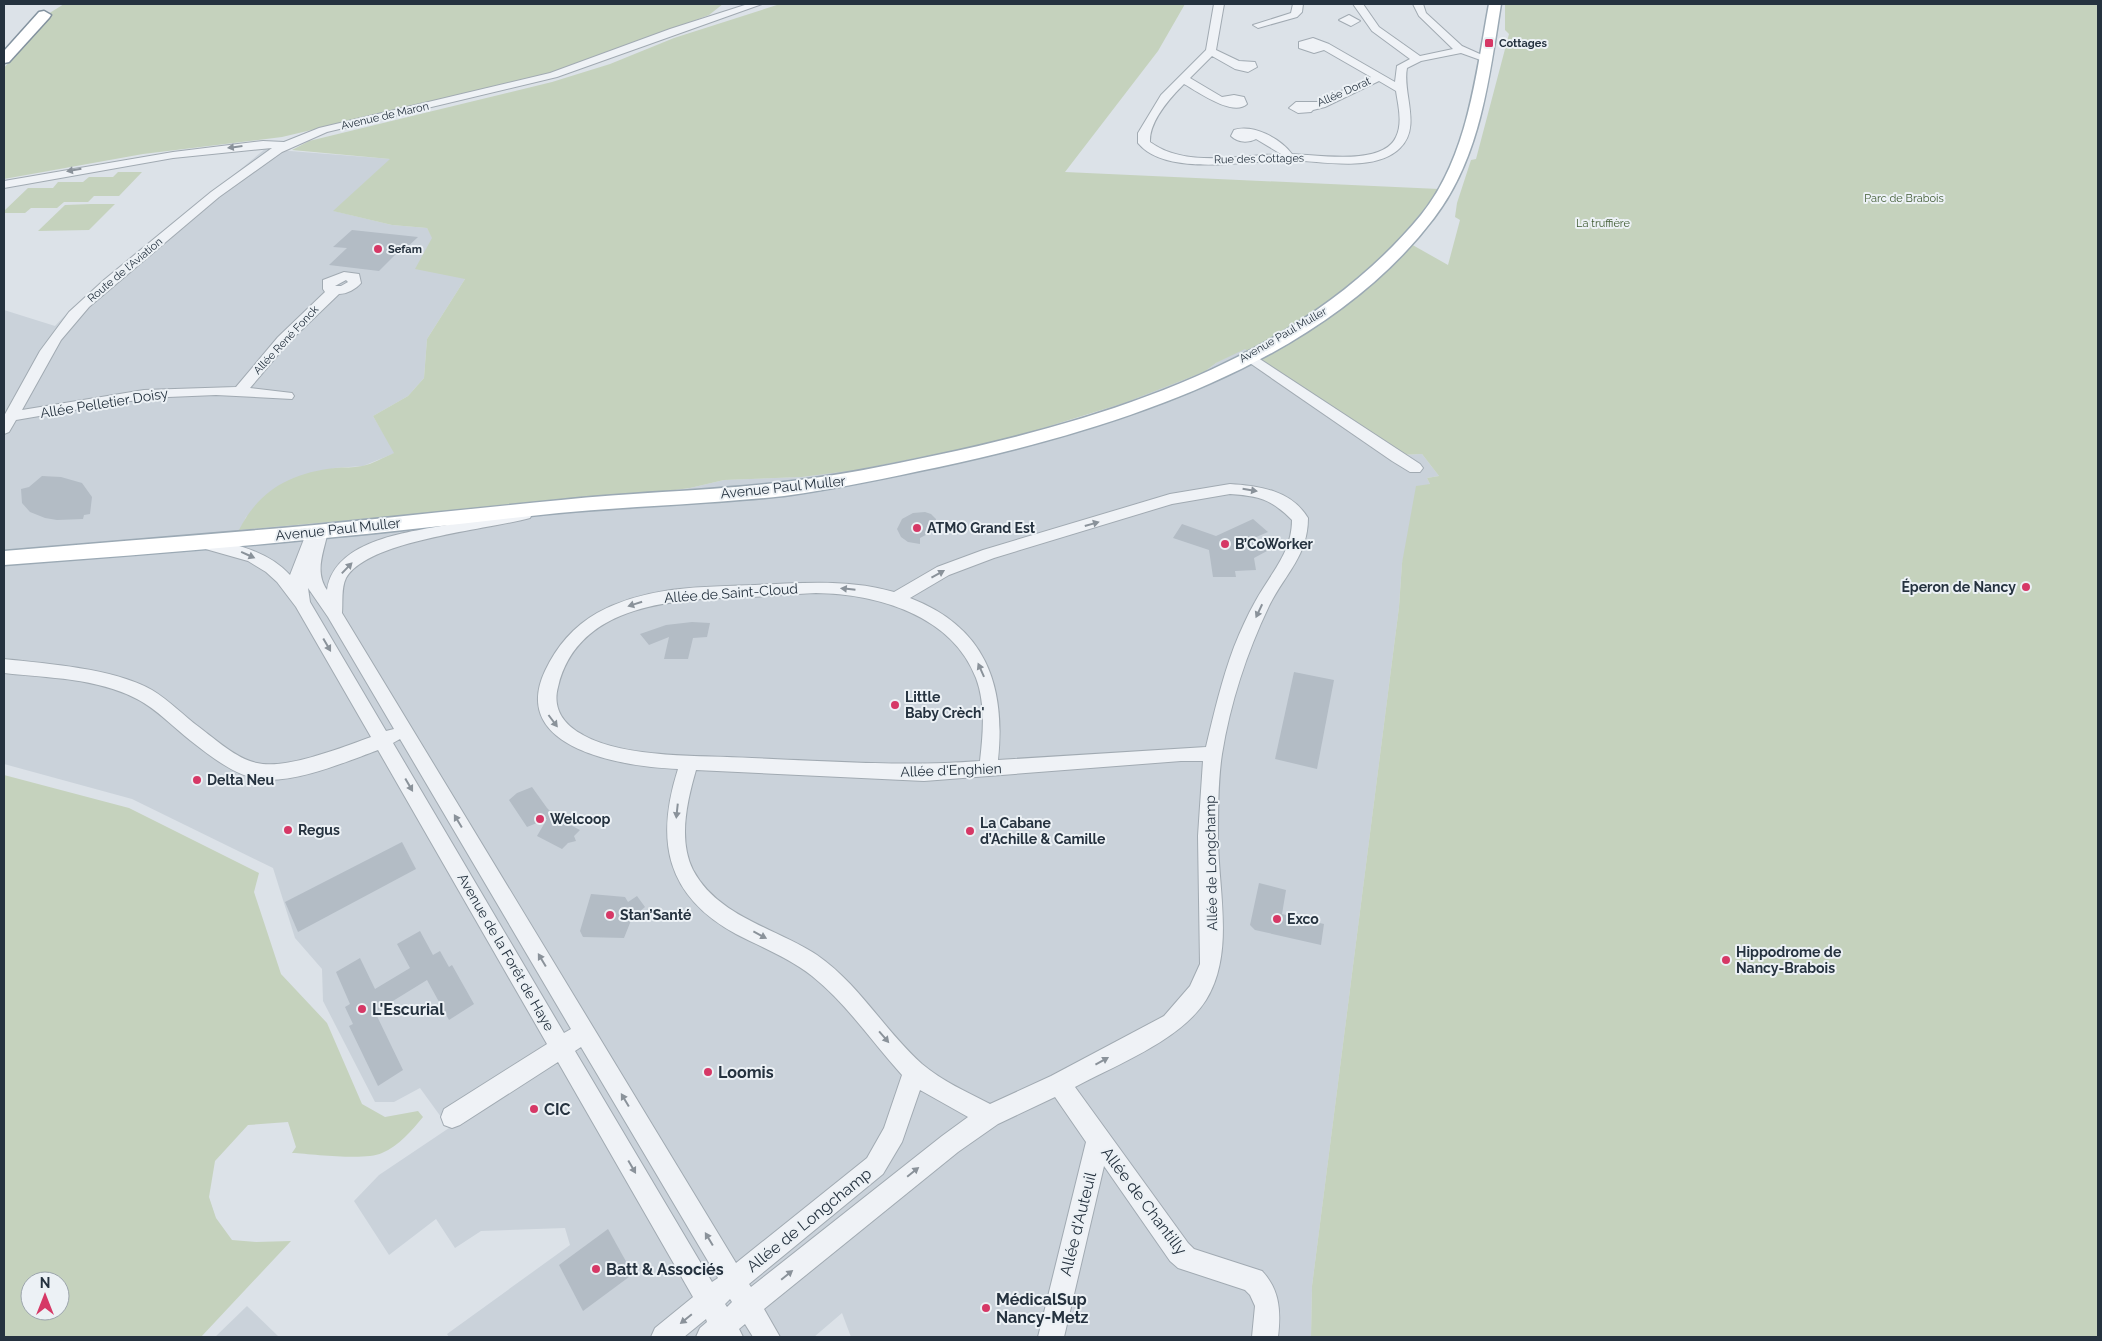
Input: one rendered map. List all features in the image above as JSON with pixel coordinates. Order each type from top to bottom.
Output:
[{"type":"highway","points":[[4,50],[42,9]]},
{"type":"highway","points":[[4,59],[42,9]]},
{"type":"main road","name":"Avenue Paul Muller","points":[[4,558],[320,532],[563,506],[791,488],[852,480],[984,452],[1088,422],[1172,392],[1249,356],[1313,319],[1362,283],[1398,252],[1443,193],[1469,132],[1486,59],[1495,4]]},
{"type":"street","points":[[715,17],[716,10],[726,4]]},
{"type":"street","name":"Avenue de Maron","points":[[4,184],[173,155],[255,145],[283,145],[323,130],[563,72],[715,17],[757,4]]},
{"type":"street","points":[[1219,4],[1210,51],[1239,65]]},
{"type":"street","points":[[1258,25],[1294,15],[1297,12],[1298,4]]},
{"type":"street","points":[[1358,4],[1359,18],[1418,59],[1460,50]]},
{"type":"street","points":[[1418,4],[1422,14],[1460,50],[1486,59]]},
{"type":"street","points":[[1326,46],[1402,90]]},
{"type":"street","name":"Rue des Cottages","points":[[1210,51],[1165,98],[1144,133],[1143,140],[1149,148],[1167,155],[1194,160],[1289,157],[1358,159],[1391,150],[1399,143],[1403,136],[1402,66],[1418,59]]},
{"type":"street","name":"Allée Dorat","points":[[1308,106],[1321,105],[1376,75]]},
{"type":"street","points":[[1184,79],[1218,100],[1227,102]]},
{"type":"street","points":[[1255,136],[1261,137],[1286,151],[1289,157]]},
{"type":"street","name":"Route de l'Aviation","points":[[7,423],[58,336],[81,308],[222,190],[283,145]]},
{"type":"street","name":"Allée René Fonck","points":[[240,391],[284,340],[334,291]]},
{"type":"street","points":[[1249,356],[1415,468]]},
{"type":"street","name":"Allée Pelletier Doisy","points":[[7,423],[134,395],[194,391],[240,391],[287,396]]},
{"type":"street","name":"Allée de Longchamp","points":[[749,1305],[926,1162],[990,1116],[1059,1084],[1172,1022],[1198,993],[1211,964],[1208,836],[1213,754],[1227,694],[1243,647],[1262,604],[1290,562],[1300,536],[1300,518],[1291,507],[1279,499],[1262,492],[1242,489],[1185,495],[974,559],[943,571],[896,599]]},
{"type":"street","points":[[334,613],[335,589],[339,577],[353,562],[381,546],[563,506]]},
{"type":"street","name":"Avenue de la Forêt de Haye","points":[[302,602],[298,576],[300,566],[308,546],[320,532]]},
{"type":"street","name":"Avenue de la Forêt de Haye","points":[[320,532],[311,573],[312,581],[334,613],[767,1337]]},
{"type":"street","name":"Avenue de la Forêt de Haye","points":[[201,542],[240,552],[264,562],[280,574],[302,602],[708,1301],[721,1333],[749,1305]]},
{"type":"street","name":"Allée de Saint-Cloud","points":[[688,764],[636,759],[602,751],[574,740],[553,722],[548,714],[546,701],[550,677],[563,653],[588,628],[602,618],[631,605],[681,594],[837,588],[867,591],[896,599],[942,621],[965,643],[981,667],[992,706],[988,769]]},
{"type":"street","points":[[4,666],[79,675],[129,687],[145,695],[237,764],[256,771],[288,771],[383,740],[404,730]]},
{"type":"street","name":"Allée d'Enghien","points":[[688,764],[909,773],[1213,754]]},
{"type":"street","points":[[688,764],[678,802],[676,831],[680,860],[687,878],[694,888],[721,913],[806,959],[827,975],[914,1072],[933,1086],[990,1116]]},
{"type":"street","points":[[452,1117],[585,1032]]},
{"type":"street","name":"Allée de Longchamp","points":[[734,1280],[875,1166],[894,1134],[914,1072]]},
{"type":"street","name":"Allée de Chantilly","points":[[1059,1084],[1179,1252],[1187,1259],[1253,1280],[1258,1284],[1268,1300],[1265,1337]]},
{"type":"street","name":"Allée d'Auteuil","points":[[1051,1337],[1098,1141]]},
{"type":"street","points":[[664,1337],[734,1280]]},
{"type":"shaded area","points":[[265,149],[391,159],[334,211],[392,225],[427,228],[465,279],[427,339],[424,378],[408,396],[373,416],[395,453],[363,466],[334,468],[246,517],[240,530],[653,493],[690,488],[724,480],[802,477],[904,462],[1077,419],[1204,372],[1216,363],[1245,348],[1400,455],[1422,454],[1439,476],[1427,478],[1430,484],[1402,563],[1399,607],[1312,1286],[1311,1337],[851,1337],[842,1313],[814,1337],[449,1337],[447,1334],[570,1245],[565,1228],[481,1231],[455,1248],[436,1219],[389,1255],[354,1201],[379,1175],[449,1128],[420,1088],[394,1102],[375,1102],[323,1001],[322,969],[295,938],[273,868],[132,799],[4,764],[4,310],[55,326],[72,308]]},
{"type":"shaded area","points":[[247,1306],[279,1337],[215,1337]]},
{"type":"green space","points":[[64,4],[723,4],[709,15],[570,67],[540,76],[282,137],[143,154],[4,179],[4,68],[48,14]]},
{"type":"green space","points":[[780,4],[1185,4],[1158,51],[1065,172],[1439,189],[1402,239],[1448,265],[1460,220],[1455,217],[1457,203],[1471,160],[1476,159],[1509,34],[1505,30],[1505,4],[2098,4],[2098,1337],[1311,1337],[1312,1286],[1399,607],[1402,563],[1416,486],[1430,484],[1427,478],[1439,476],[1422,454],[1400,455],[1245,349],[1216,363],[1204,372],[1124,403],[998,442],[856,470],[802,477],[724,480],[690,488],[653,493],[239,530],[256,504],[278,486],[291,479],[319,470],[366,465],[394,453],[373,416],[408,396],[424,378],[427,339],[465,279],[415,269],[432,238],[427,228],[392,225],[333,211],[390,159],[292,150],[309,141],[552,82],[610,64],[674,38]]},
{"type":"green space","points":[[118,172],[142,172],[119,196],[94,196],[88,202],[64,202],[57,208],[31,208],[25,213],[4,213],[28,188],[53,188],[58,182],[83,182],[89,177],[113,177]]},
{"type":"green space","points":[[115,204],[89,230],[38,231],[65,205]]},
{"type":"green space","points":[[4,775],[129,808],[259,873],[254,892],[281,974],[327,1023],[362,1104],[385,1117],[418,1111],[423,1117],[394,1146],[382,1153],[364,1157],[292,1153],[296,1147],[288,1122],[248,1125],[215,1161],[209,1197],[216,1218],[232,1240],[256,1242],[291,1241],[201,1337],[4,1337]]},
{"type":"building","name":"Sefam","points":[[352,230],[418,237],[400,254],[396,254],[379,271],[329,265],[347,248],[333,247]]},
{"type":"building","points":[[42,476],[61,477],[82,483],[92,497],[90,514],[84,515],[83,519],[57,520],[30,512],[22,503],[21,489],[29,487]]},
{"type":"building","name":"ATMO Grand Est","points":[[925,512],[931,514],[936,519],[935,530],[920,538],[920,544],[908,542],[901,537],[897,529],[902,519],[913,513]]},
{"type":"building","name":"B’CoWorker","points":[[1253,519],[1268,532],[1254,538],[1267,551],[1254,558],[1256,570],[1235,571],[1236,577],[1213,577],[1209,550],[1173,538],[1182,524],[1216,536]]},
{"type":"building","points":[[692,622],[710,623],[707,637],[693,638],[688,659],[664,659],[669,637],[649,645],[640,634],[666,625]]},
{"type":"building","points":[[1294,672],[1334,680],[1317,769],[1275,759]]},
{"type":"building","name":"Welcoop","points":[[532,787],[547,808],[557,818],[580,830],[574,836],[576,841],[568,843],[562,849],[537,836],[547,819],[527,827],[509,800],[517,793]]},
{"type":"building","points":[[402,842],[416,869],[298,932],[285,902]]},
{"type":"building","name":"Exco","points":[[1259,883],[1286,890],[1282,914],[1324,924],[1321,945],[1255,930],[1250,925]]},
{"type":"building","name":"Stan’Santé","points":[[591,894],[625,897],[628,902],[637,896],[645,907],[632,918],[624,938],[583,937],[580,931]]},
{"type":"building","name":"L'Escurial","points":[[420,931],[433,955],[440,951],[449,967],[452,965],[474,1004],[449,1020],[427,980],[375,1012],[403,1070],[378,1086],[349,1026],[353,1024],[345,1007],[350,1004],[336,972],[360,958],[375,989],[410,968],[397,944]]},
{"type":"building","name":"Batt & Associés","points":[[608,1229],[633,1274],[583,1311],[559,1265]]},
{"type":"place","name":"Cottages","points":[[1489,43]]},
{"type":"place","name":"Sefam","points":[[378,249]]},
{"type":"place","name":"ATMO Grand Est","points":[[917,528]]},
{"type":"place","name":"B’CoWorker","points":[[1225,544]]},
{"type":"place","name":"Éperon de Nancy","points":[[2026,587]]},
{"type":"place","name":"Little Baby Crèch'","points":[[895,705]]},
{"type":"place","name":"Delta Neu","points":[[197,780]]},
{"type":"place","name":"Welcoop","points":[[540,819]]},
{"type":"place","name":"Regus","points":[[288,830]]},
{"type":"place","name":"La Cabane d’Achille & Camille","points":[[970,831]]},
{"type":"place","name":"Stan’Santé","points":[[610,915]]},
{"type":"place","name":"Exco","points":[[1277,919]]},
{"type":"place","name":"Hippodrome de Nancy-Brabois","points":[[1726,960]]},
{"type":"place","name":"L'Escurial","points":[[362,1009]]},
{"type":"place","name":"Loomis","points":[[708,1072]]},
{"type":"place","name":"CIC","points":[[534,1109]]},
{"type":"place","name":"Batt & Associés","points":[[596,1269]]},
{"type":"place","name":"MédicalSup Nancy-Metz","points":[[986,1308]]},
{"type":"park label","name":"Parc de Brabois","points":[[1904,198]]},
{"type":"park label","name":"La truffière","points":[[1603,223]]}]
